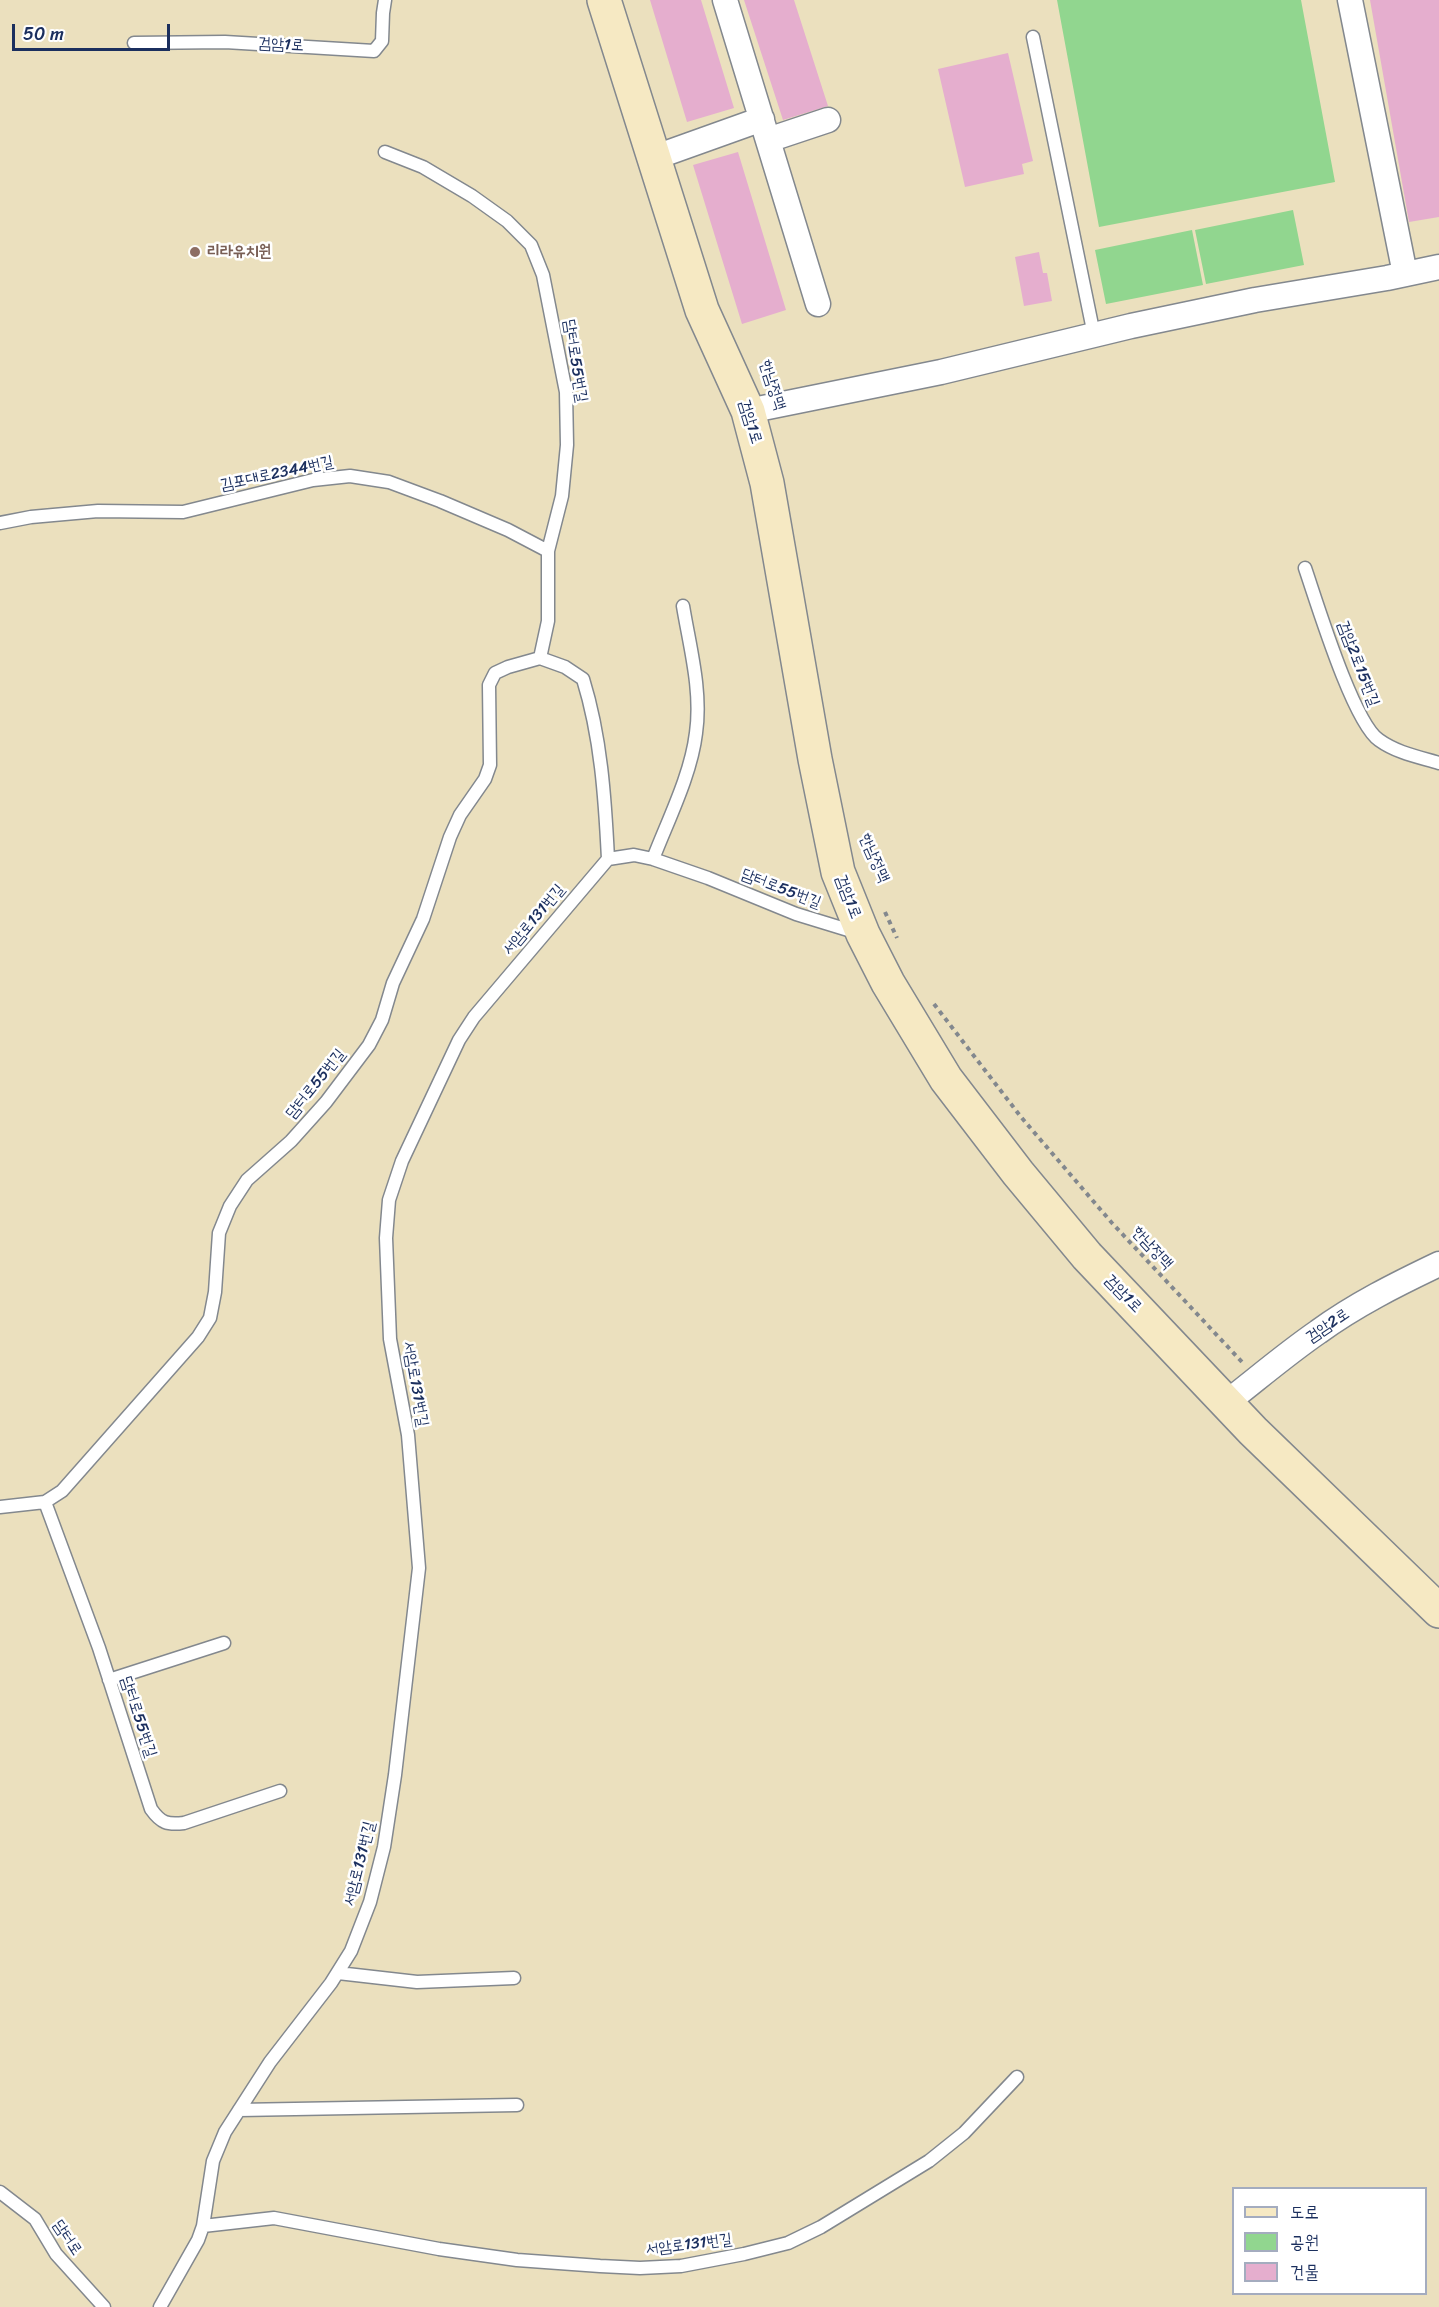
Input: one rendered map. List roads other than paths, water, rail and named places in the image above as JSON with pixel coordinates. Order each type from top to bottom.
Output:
[{"type":"street","name":"검암1로","points":[[604,0],[702,310],[748,411],[769,494],[815,759],[838,873],[863,934],[888,984],[946,1079],[1018,1173],[1087,1256],[1226,1403],[1439,1611]]},
{"type":"street","points":[[725,0],[818,304]]},
{"type":"street","points":[[1350,0],[1405,274]]},
{"type":"street","points":[[653,158],[765,130],[828,120]]},
{"type":"street","points":[[748,411],[941,372],[1094,335],[1255,300],[1439,267]]},
{"type":"street","name":"검암2로","points":[[1226,1403],[1318,1331],[1351,1310],[1439,1264]]},
{"type":"lane","name":"검암1로","points":[[134,43],[225,42],[374,51],[382,42],[385,0]]},
{"type":"lane","points":[[1033,37],[1094,335]]},
{"type":"lane","name":"담터로55번길","points":[[280,1791],[184,1823],[170,1824],[159,1821],[151,1809],[109,1680],[45,1502],[62,1491],[79,1474],[176,1364],[210,1318],[215,1292],[219,1233],[230,1206],[247,1180],[291,1141],[326,1102],[369,1045],[382,1020],[393,983],[423,919],[450,837],[460,815],[485,779],[490,765],[489,685],[495,673],[540,658],[548,621],[548,551],[562,496],[567,446],[566,392],[543,275],[531,245],[507,221],[472,196],[423,167],[385,152]]},
{"type":"lane","name":"김포대로2344번길","points":[[0,523],[98,511],[183,512],[313,480],[350,476],[389,482],[440,501],[508,530],[548,551]]},
{"type":"lane","name":"검암2로15번길","points":[[1305,568],[1336,656],[1363,722],[1378,740],[1405,754],[1439,763]]},
{"type":"lane","points":[[653,859],[690,760],[696,734],[698,707],[683,606]]},
{"type":"lane","points":[[540,658],[565,667],[583,679],[598,749],[605,802],[608,859]]},
{"type":"lane","name":"담터로55번길","points":[[608,859],[634,855],[653,859],[708,878],[796,914],[863,934]]},
{"type":"lane","name":"서암로131번길","points":[[160,2307],[198,2240],[203,2226],[213,2161],[225,2132],[270,2062],[338,1973],[351,1951],[370,1902],[384,1847],[395,1775],[419,1568],[408,1435],[390,1339],[386,1238],[389,1200],[402,1161],[459,1040],[474,1017],[608,859]]},
{"type":"lane","points":[[0,1507],[45,1502]]},
{"type":"lane","points":[[109,1680],[224,1642]]},
{"type":"lane","points":[[338,1973],[417,1982],[514,1978]]},
{"type":"lane","name":"서암로131번길","points":[[203,2226],[274,2218],[439,2249],[517,2260],[640,2268],[681,2266],[788,2243],[821,2227],[929,2161],[963,2133],[1017,2077]]},
{"type":"lane","points":[[239,2110],[517,2105]]},
{"type":"lane","name":"담터로","points":[[0,2192],[35,2219],[56,2254],[104,2307]]},
{"type":"place","name":"리라유치원","points":[[195,252]]}]
